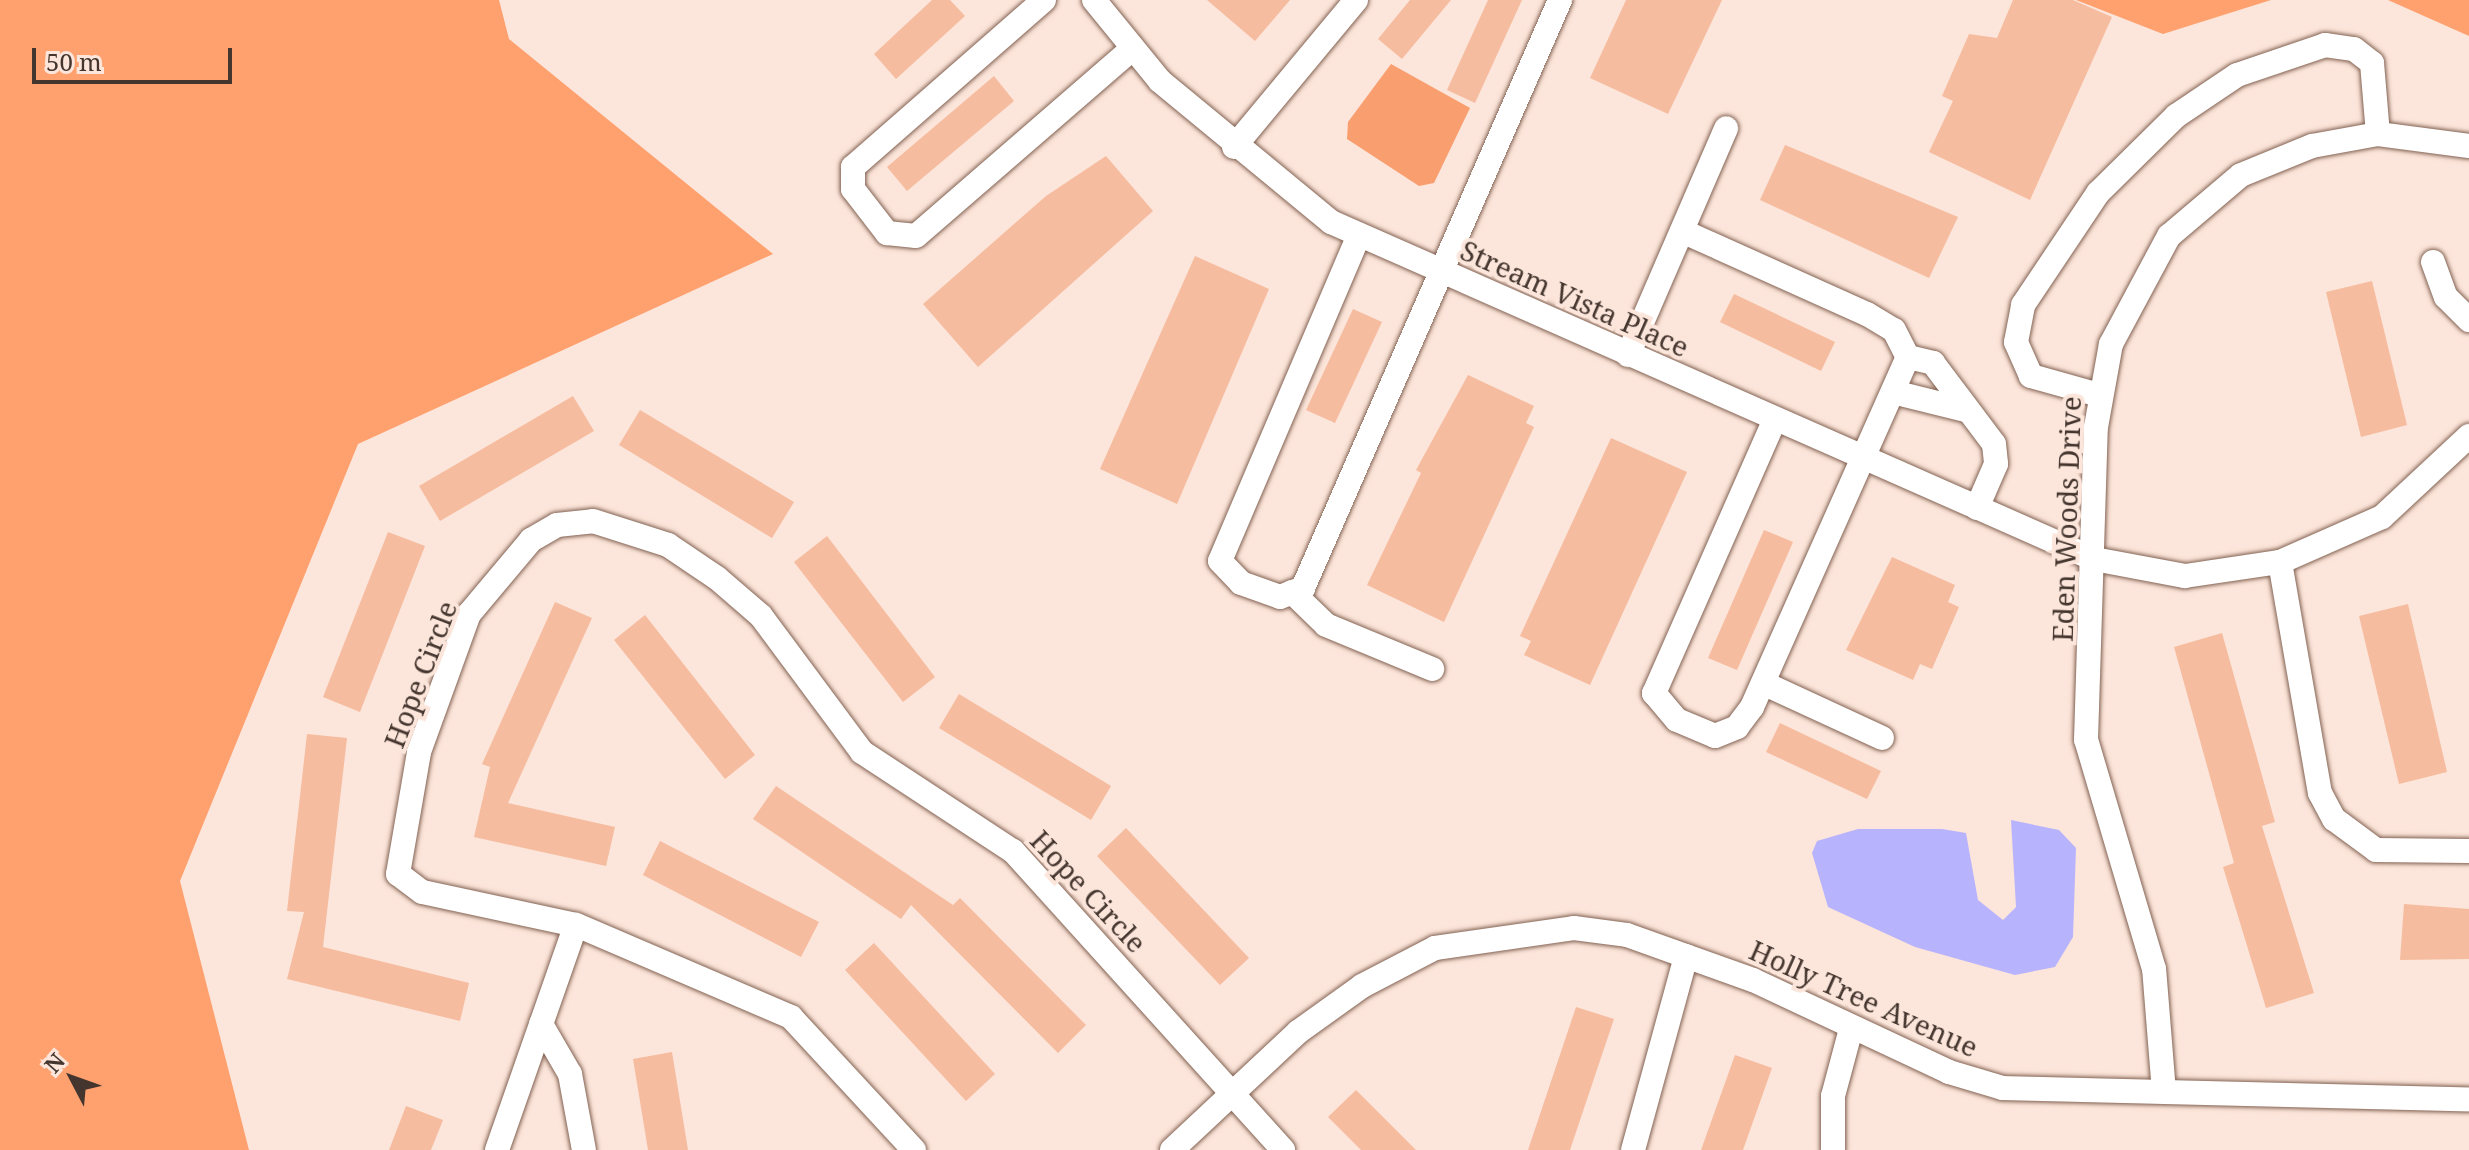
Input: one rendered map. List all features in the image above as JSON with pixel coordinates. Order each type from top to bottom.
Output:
[{"type":"street","points":[[1044,0],[853,167],[853,189],[887,233],[916,236],[1133,48]]},
{"type":"street","name":"Stream Vista Place","points":[[1094,0],[1133,48],[1234,147],[1331,222],[2094,559],[2185,576],[2280,562],[2382,517],[2469,436]]},
{"type":"street","points":[[1234,147],[1356,0]]},
{"type":"street","points":[[1359,235],[1220,561],[1241,583],[1280,597],[1303,588],[1560,0]]},
{"type":"street","points":[[2099,395],[2031,376],[2016,342],[2023,305],[2098,193],[2176,116],[2237,75],[2325,45],[2354,49],[2372,63],[2378,134]]},
{"type":"street","points":[[1628,355],[1726,128]]},
{"type":"street","name":"Eden Woods Drive","points":[[2164,1092],[2154,969],[2086,740],[2099,395],[2111,344],[2142,279],[2203,202],[2265,162],[2378,134],[2469,146]]},
{"type":"street","points":[[1682,231],[1867,314],[1894,330],[1908,357],[1933,363],[1994,444],[1996,464],[1977,508]]},
{"type":"street","points":[[2433,262],[2446,297],[2469,320]]},
{"type":"street","points":[[1775,419],[1654,693],[1677,720],[1715,736],[1737,727],[1763,683],[1908,357]]},
{"type":"street","points":[[1893,392],[1966,410]]},
{"type":"street","name":"Hope Circle","points":[[914,1150],[791,1017],[576,925],[422,892],[404,882],[397,865],[419,752],[469,614],[531,540],[557,525],[593,521],[668,545],[761,616],[862,752],[894,779],[1013,851],[1230,1095],[1283,1150]]},
{"type":"street","points":[[2280,562],[2320,793],[2334,819],[2376,850],[2469,851]]},
{"type":"street","points":[[1292,592],[1336,631],[1432,669]]},
{"type":"street","points":[[1763,683],[1882,738]]},
{"type":"street","points":[[497,1150],[576,925]]},
{"type":"street","name":"Holly Tree Avenue","points":[[1230,1095],[1349,995],[1435,948],[1574,928],[1627,935],[1686,956],[1794,998],[1851,1029],[2003,1088],[2469,1099]]},
{"type":"street","points":[[1633,1150],[1686,956]]},
{"type":"street","points":[[541,1024],[570,1074],[584,1150]]},
{"type":"street","points":[[1833,1150],[1833,1096],[1851,1029]]},
{"type":"street","points":[[1172,1150],[1230,1095]]},
{"type":"shaded area","points":[[0,0],[499,0],[509,39],[773,254],[358,444],[180,881],[249,1150],[0,1150]]},
{"type":"shaded area","points":[[2076,0],[2271,0],[2163,34]]},
{"type":"shaded area","points":[[2388,0],[2469,0],[2469,36]]},
{"type":"shaded area","points":[[1391,64],[1470,108],[1434,183],[1419,186],[1347,139],[1348,122]]},
{"type":"shaded area","points":[[2011,820],[2059,830],[2076,848],[2073,937],[2055,967],[2015,975],[1915,947],[1828,907],[1812,853],[1817,841],[1858,829],[1942,829],[1966,833],[1978,900],[2003,920],[2016,907]]},
{"type":"building","points":[[932,0],[950,0],[965,16],[896,79],[874,54]]},
{"type":"building","points":[[1207,0],[1290,0],[1255,41]]},
{"type":"building","points":[[1410,0],[1451,0],[1402,59],[1378,39]]},
{"type":"building","points":[[1488,0],[1522,0],[1475,103],[1447,90]]},
{"type":"building","points":[[1626,0],[1722,0],[1668,114],[1590,78]]},
{"type":"building","points":[[2013,0],[2073,0],[2112,17],[2030,200],[1929,152],[1953,101],[1942,96],[1969,34],[1997,38]]},
{"type":"building","points":[[994,76],[1014,101],[907,191],[887,167]]},
{"type":"building","points":[[1785,145],[1958,217],[1929,278],[1760,200]]},
{"type":"building","points":[[1106,156],[1153,211],[978,367],[923,304],[1046,196]]},
{"type":"building","points":[[1195,256],[1269,289],[1177,504],[1100,469]]},
{"type":"building","points":[[2372,281],[2407,425],[2361,437],[2326,292]]},
{"type":"building","points":[[1734,294],[1835,342],[1821,371],[1720,322]]},
{"type":"building","points":[[1353,309],[1382,322],[1335,423],[1306,410]]},
{"type":"building","points":[[1468,375],[1534,406],[1526,423],[1534,427],[1444,622],[1367,585],[1421,473],[1416,470]]},
{"type":"building","points":[[573,396],[594,431],[440,521],[419,486]]},
{"type":"building","points":[[640,410],[794,502],[772,538],[619,445]]},
{"type":"building","points":[[1611,438],[1687,472],[1590,685],[1524,655],[1531,641],[1520,636]]},
{"type":"building","points":[[1764,530],[1793,542],[1737,670],[1708,658]]},
{"type":"building","points":[[388,532],[425,546],[360,712],[323,697]]},
{"type":"building","points":[[827,536],[935,677],[903,702],[794,562]]},
{"type":"building","points":[[1892,557],[1955,585],[1948,602],[1959,607],[1932,669],[1920,664],[1913,680],[1846,650]]},
{"type":"building","points":[[555,602],[592,618],[508,803],[615,827],[606,866],[474,837],[490,767],[482,764]]},
{"type":"building","points":[[2408,604],[2447,772],[2399,784],[2359,616]]},
{"type":"building","points":[[645,615],[755,755],[725,779],[614,640]]},
{"type":"building","points":[[2222,633],[2275,822],[2262,826],[2314,993],[2266,1008],[2223,867],[2234,863],[2174,647]]},
{"type":"building","points":[[959,694],[1111,786],[1091,820],[939,728]]},
{"type":"building","points":[[1780,723],[1881,771],[1867,799],[1766,752]]},
{"type":"building","points":[[307,734],[347,738],[323,947],[469,983],[460,1021],[287,979],[304,912],[287,911]]},
{"type":"building","points":[[776,786],[953,905],[960,898],[1086,1025],[1058,1053],[911,905],[901,919],[753,819]]},
{"type":"building","points":[[1126,828],[1249,958],[1220,985],[1097,856]]},
{"type":"building","points":[[660,841],[819,922],[801,957],[643,875]]},
{"type":"building","points":[[2404,904],[2469,909],[2469,959],[2400,960]]},
{"type":"building","points":[[874,943],[995,1074],[966,1101],[845,970]]},
{"type":"building","points":[[1576,1007],[1614,1019],[1570,1150],[1528,1150]]},
{"type":"building","points":[[672,1052],[688,1150],[648,1150],[633,1059]]},
{"type":"building","points":[[1735,1055],[1772,1068],[1743,1150],[1701,1150]]},
{"type":"building","points":[[1356,1090],[1416,1150],[1361,1150],[1328,1117]]},
{"type":"building","points":[[406,1106],[443,1120],[431,1150],[389,1150]]}]
